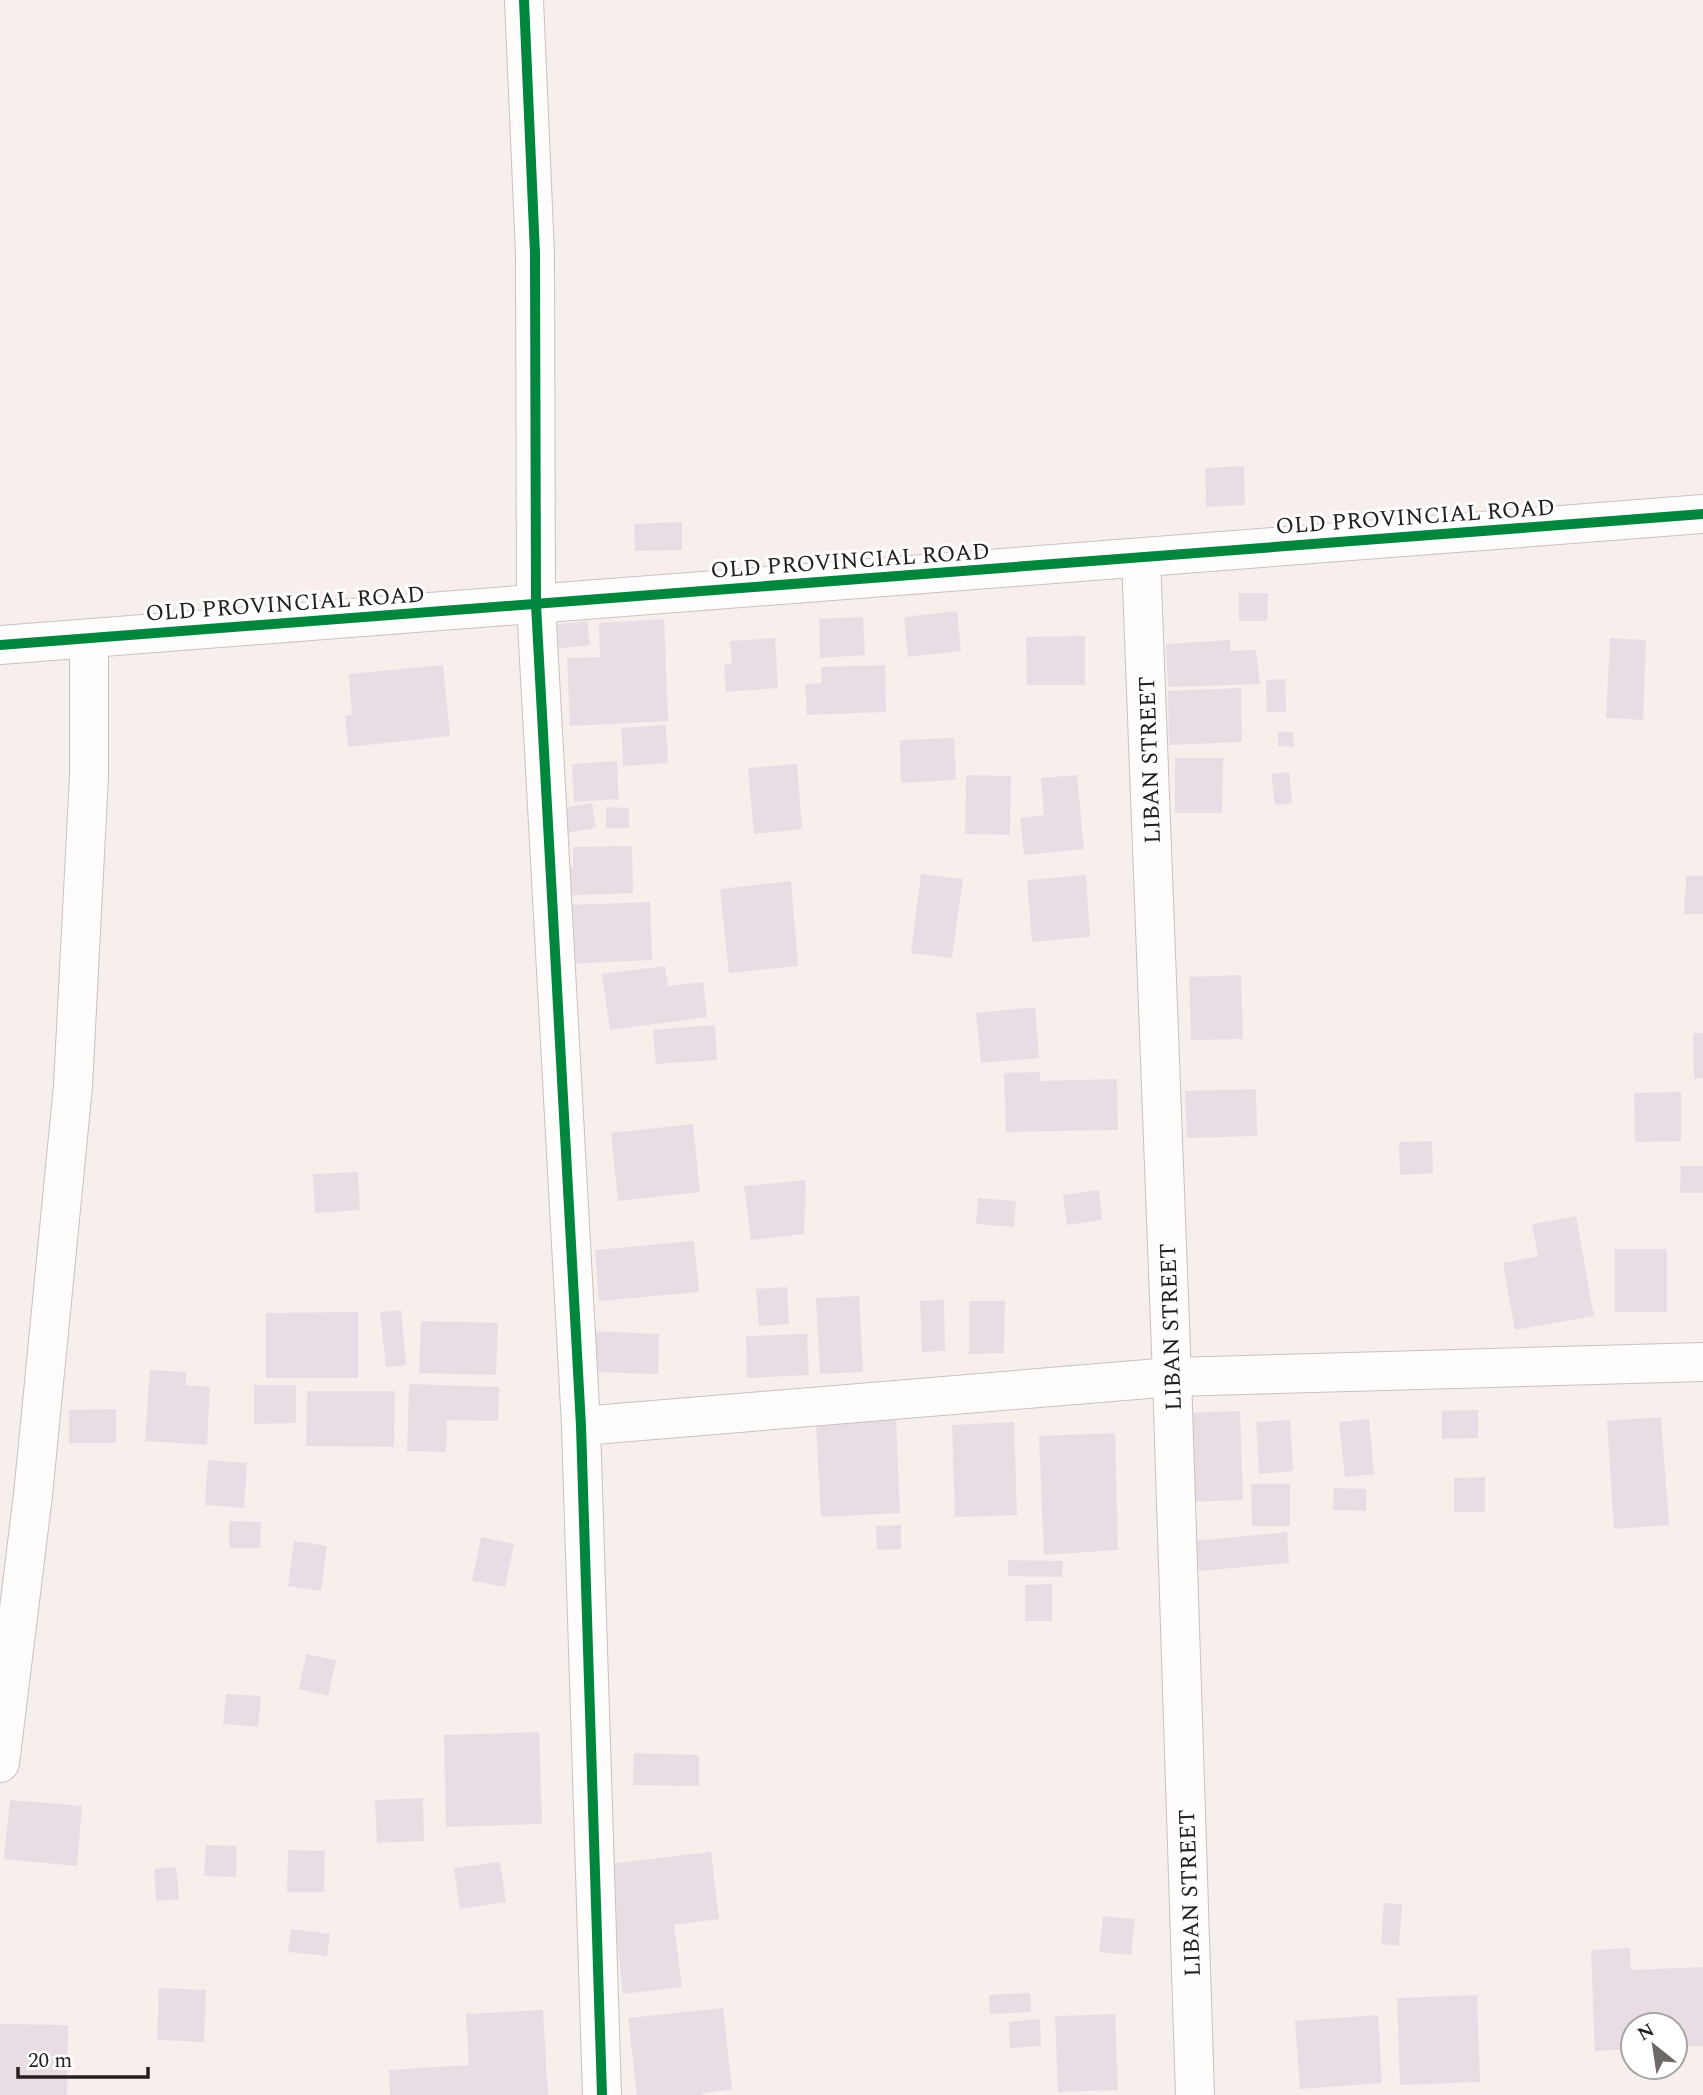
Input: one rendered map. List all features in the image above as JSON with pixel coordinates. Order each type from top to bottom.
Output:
[{"type":"street","points":[[524,0],[535,254],[536,605],[581,1426],[602,2095]]},
{"type":"street","name":"OLD PROVINCIAL ROAD","points":[[0,645],[1703,514]]},
{"type":"street","name":"LIBAN STREET","points":[[1141,558],[1172,1377],[1195,2095]]},
{"type":"street","points":[[0,1763],[33,1495],[73,1086],[89,776],[89,639]]},
{"type":"street","points":[[581,1426],[1172,1377],[1703,1362]]},
{"type":"building","points":[[1244,466],[1245,505],[1206,507],[1205,468]]},
{"type":"building","points":[[682,522],[682,550],[635,551],[634,524]]},
{"type":"building","points":[[1239,593],[1268,593],[1267,621],[1239,621]]},
{"type":"building","points":[[957,611],[961,651],[908,657],[904,617]]},
{"type":"building","points":[[863,617],[865,655],[820,658],[819,619]]},
{"type":"building","points":[[664,619],[668,721],[570,726],[567,658],[600,657],[599,623]]},
{"type":"building","points":[[587,621],[590,645],[553,649],[550,625]]},
{"type":"building","points":[[1085,636],[1085,685],[1027,685],[1026,637]]},
{"type":"building","points":[[775,638],[778,688],[726,692],[724,665],[732,664],[730,641]]},
{"type":"building","points":[[1610,638],[1646,640],[1643,720],[1606,718]]},
{"type":"building","points":[[1230,640],[1231,651],[1256,650],[1260,684],[1168,687],[1166,644]]},
{"type":"building","points":[[443,665],[450,736],[348,747],[345,716],[352,715],[349,674]]},
{"type":"building","points":[[885,665],[886,712],[807,715],[805,684],[822,683],[821,667]]},
{"type":"building","points":[[1285,679],[1286,712],[1267,712],[1266,680]]},
{"type":"building","points":[[1241,688],[1242,742],[1169,745],[1168,691]]},
{"type":"building","points":[[666,725],[668,763],[623,766],[621,728]]},
{"type":"building","points":[[1278,732],[1293,732],[1294,747],[1278,746]]},
{"type":"building","points":[[954,738],[956,780],[901,783],[900,740]]},
{"type":"building","points":[[1175,758],[1223,758],[1222,813],[1175,813]]},
{"type":"building","points":[[617,761],[619,799],[574,802],[572,764]]},
{"type":"building","points":[[797,764],[802,829],[754,834],[748,768]]},
{"type":"building","points":[[1289,772],[1292,803],[1275,805],[1271,774]]},
{"type":"building","points":[[966,775],[1011,776],[1010,835],[965,834]]},
{"type":"building","points":[[1077,775],[1084,849],[1024,855],[1020,818],[1044,815],[1041,778]]},
{"type":"building","points":[[592,803],[596,828],[567,833],[563,808]]},
{"type":"building","points":[[606,807],[629,808],[629,828],[606,828]]},
{"type":"building","points":[[632,846],[633,893],[554,896],[553,868],[573,867],[573,847]]},
{"type":"building","points":[[921,874],[963,879],[952,958],[911,953]]},
{"type":"building","points":[[1086,875],[1090,937],[1032,942],[1027,880]]},
{"type":"building","points":[[1686,876],[1703,876],[1703,914],[1684,914]]},
{"type":"building","points":[[791,881],[798,966],[729,973],[720,889]]},
{"type":"building","points":[[650,902],[652,960],[569,964],[567,905]]},
{"type":"building","points":[[665,966],[668,986],[703,982],[707,1017],[610,1030],[602,974]]},
{"type":"building","points":[[1241,975],[1243,1039],[1191,1040],[1189,977]]},
{"type":"building","points":[[1035,1007],[1039,1058],[981,1063],[976,1013]]},
{"type":"building","points":[[715,1025],[717,1060],[656,1064],[653,1030]]},
{"type":"building","points":[[1693,1033],[1703,1033],[1703,1078],[1694,1079]]},
{"type":"building","points":[[1040,1072],[1040,1081],[1117,1079],[1118,1130],[1006,1132],[1004,1073]]},
{"type":"building","points":[[1256,1089],[1257,1136],[1187,1138],[1185,1091]]},
{"type":"building","points":[[1681,1092],[1681,1141],[1635,1142],[1634,1093]]},
{"type":"building","points":[[693,1124],[700,1192],[618,1201],[611,1133]]},
{"type":"building","points":[[1432,1141],[1433,1173],[1400,1175],[1399,1142]]},
{"type":"building","points":[[1681,1166],[1703,1166],[1703,1193],[1680,1193]]},
{"type":"building","points":[[358,1172],[360,1210],[315,1213],[313,1174]]},
{"type":"building","points":[[806,1180],[804,1234],[751,1240],[744,1186]]},
{"type":"building","points":[[1099,1190],[1102,1220],[1067,1225],[1063,1195]]},
{"type":"building","points":[[978,1198],[1016,1201],[1014,1227],[976,1224]]},
{"type":"building","points":[[1576,1216],[1594,1316],[1515,1330],[1503,1263],[1538,1256],[1532,1224]]},
{"type":"building","points":[[694,1241],[699,1292],[599,1301],[595,1250]]},
{"type":"building","points":[[1615,1249],[1667,1249],[1667,1312],[1615,1312]]},
{"type":"building","points":[[787,1287],[789,1324],[759,1326],[756,1289]]},
{"type":"building","points":[[859,1296],[863,1372],[820,1374],[816,1298]]},
{"type":"building","points":[[944,1300],[945,1351],[922,1352],[920,1301]]},
{"type":"building","points":[[969,1301],[1005,1301],[1004,1353],[969,1354]]},
{"type":"building","points":[[401,1310],[406,1365],[386,1367],[380,1312]]},
{"type":"building","points":[[358,1312],[358,1378],[266,1378],[266,1313]]},
{"type":"building","points":[[421,1321],[498,1323],[496,1375],[419,1373]]},
{"type":"building","points":[[591,1331],[659,1334],[658,1374],[589,1372]]},
{"type":"building","points":[[807,1334],[809,1375],[747,1378],[746,1336]]},
{"type":"building","points":[[150,1370],[186,1372],[186,1385],[210,1387],[207,1445],[145,1441]]},
{"type":"building","points":[[409,1384],[499,1387],[498,1421],[447,1420],[446,1452],[407,1451]]},
{"type":"building","points":[[254,1385],[296,1385],[296,1423],[254,1424]]},
{"type":"building","points":[[307,1391],[395,1391],[394,1447],[306,1446]]},
{"type":"building","points":[[116,1409],[116,1443],[69,1443],[69,1410]]},
{"type":"building","points":[[1478,1410],[1478,1438],[1442,1439],[1442,1411]]},
{"type":"building","points":[[1240,1411],[1243,1500],[1186,1502],[1183,1413]]},
{"type":"building","points":[[1661,1417],[1669,1525],[1614,1529],[1607,1421]]},
{"type":"building","points":[[896,1418],[900,1513],[821,1517],[816,1423]]},
{"type":"building","points":[[1369,1419],[1374,1474],[1345,1477],[1339,1422]]},
{"type":"building","points":[[1290,1420],[1293,1471],[1259,1474],[1256,1422]]},
{"type":"building","points":[[1014,1422],[1017,1515],[955,1517],[952,1425]]},
{"type":"building","points":[[1115,1433],[1118,1550],[1044,1555],[1039,1436]]},
{"type":"building","points":[[208,1460],[247,1463],[244,1508],[205,1505]]},
{"type":"building","points":[[1485,1477],[1485,1512],[1454,1512],[1454,1478]]},
{"type":"building","points":[[1251,1484],[1290,1484],[1290,1526],[1252,1526]]},
{"type":"building","points":[[1334,1488],[1366,1489],[1366,1511],[1333,1510]]},
{"type":"building","points":[[229,1521],[261,1522],[260,1548],[229,1548]]},
{"type":"building","points":[[901,1525],[901,1549],[877,1550],[876,1526]]},
{"type":"building","points":[[1287,1532],[1289,1563],[1199,1571],[1196,1541]]},
{"type":"building","points":[[481,1537],[514,1544],[505,1587],[472,1581]]},
{"type":"building","points":[[294,1541],[327,1546],[321,1591],[288,1586]]},
{"type":"building","points":[[1008,1560],[1063,1561],[1062,1577],[1008,1576]]},
{"type":"building","points":[[1052,1584],[1052,1621],[1025,1621],[1025,1585]]},
{"type":"building","points":[[306,1654],[336,1660],[328,1696],[299,1689]]},
{"type":"building","points":[[226,1694],[261,1696],[258,1727],[223,1724]]},
{"type":"building","points":[[539,1732],[542,1824],[446,1827],[444,1735]]},
{"type":"building","points":[[634,1753],[699,1755],[699,1786],[633,1785]]},
{"type":"building","points":[[423,1798],[424,1841],[377,1843],[375,1800]]},
{"type":"building","points":[[10,1800],[82,1806],[77,1866],[4,1859]]},
{"type":"building","points":[[206,1845],[237,1846],[236,1877],[204,1876]]},
{"type":"building","points":[[288,1850],[325,1851],[324,1892],[287,1892]]},
{"type":"building","points":[[711,1852],[719,1919],[674,1925],[682,1987],[623,1994],[609,1864]]},
{"type":"building","points":[[500,1862],[506,1902],[460,1909],[454,1868]]},
{"type":"building","points":[[176,1867],[179,1899],[156,1901],[154,1869]]},
{"type":"building","points":[[1384,1903],[1402,1904],[1399,1946],[1381,1944]]},
{"type":"building","points":[[1103,1916],[1135,1919],[1131,1955],[1099,1952]]},
{"type":"building","points":[[291,1929],[330,1934],[327,1956],[288,1952]]},
{"type":"building","points":[[1630,1948],[1631,1970],[1703,1967],[1703,2046],[1689,2046],[1689,2011],[1619,2011],[1619,2050],[1595,2051],[1591,1950]]},
{"type":"building","points":[[159,1988],[206,1990],[204,2042],[157,2040]]},
{"type":"building","points":[[1030,1993],[1031,2012],[990,2014],[989,1995]]},
{"type":"building","points":[[1477,1995],[1480,2082],[1400,2085],[1397,1998]]},
{"type":"building","points":[[723,2008],[732,2090],[703,2095],[637,2095],[628,2018]]},
{"type":"building","points":[[543,2010],[548,2095],[390,2095],[389,2070],[469,2065],[466,2014]]},
{"type":"building","points":[[1115,2014],[1118,2090],[1058,2092],[1055,2016]]},
{"type":"building","points":[[1378,2015],[1382,2083],[1300,2089],[1295,2021]]},
{"type":"building","points":[[1040,2019],[1041,2046],[1010,2048],[1009,2022]]},
{"type":"building","points":[[0,2024],[68,2025],[67,2095],[0,2095]]},
{"type":"cycle path","points":[[524,0],[535,254],[536,605],[581,1426],[602,2095]]},
{"type":"cycle path","points":[[0,645],[1703,514]]}]
